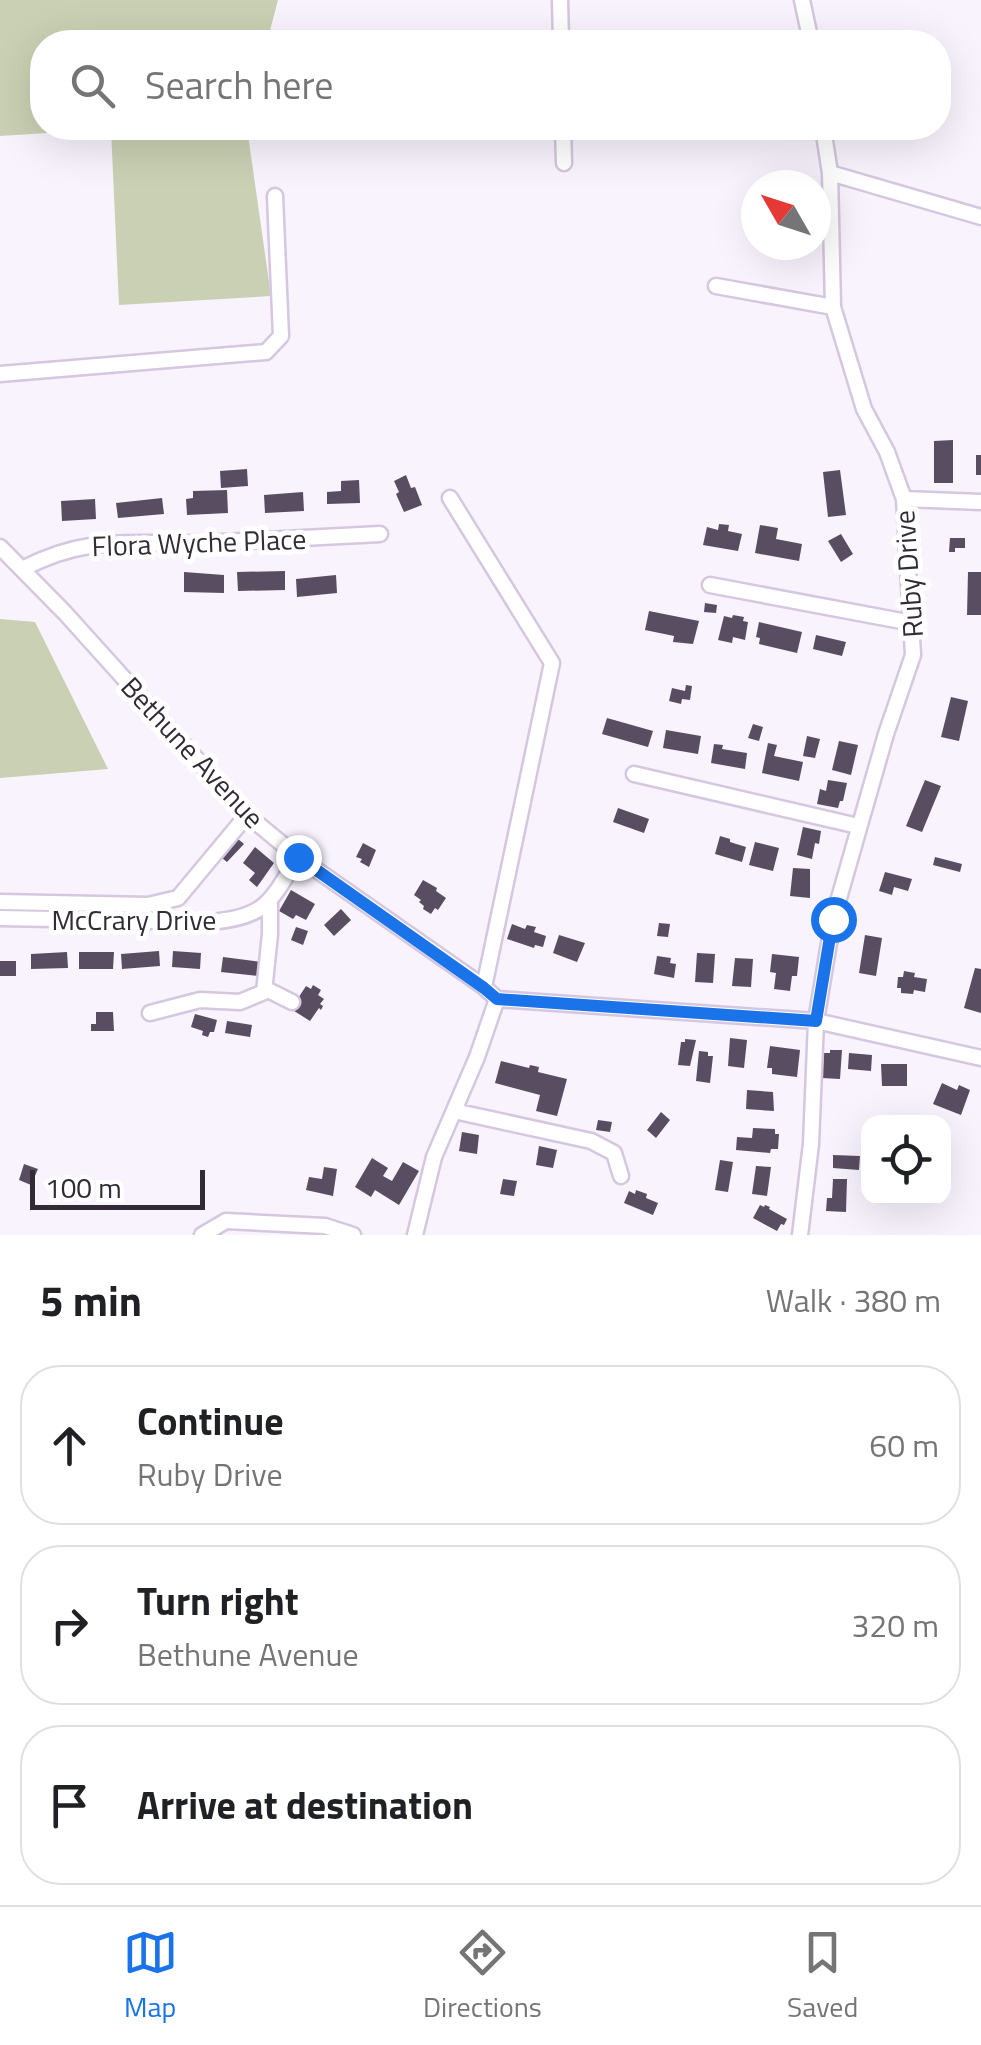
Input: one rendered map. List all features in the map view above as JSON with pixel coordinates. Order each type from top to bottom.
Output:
[{"type":"street","points":[[560,0],[561,30]]},
{"type":"street","points":[[802,0],[808,30]]},
{"type":"street","points":[[563,140],[564,162]]},
{"type":"street","name":"Ruby Drive","points":[[826,140],[830,170]]},
{"type":"street","points":[[831,173],[981,217]]},
{"type":"street","points":[[0,374],[266,352],[281,336],[275,196]]},
{"type":"street","name":"Ruby Drive","points":[[800,1235],[811,1144],[816,1021],[833,919],[858,826],[913,655],[904,499],[864,409],[833,307],[831,218]]},
{"type":"street","points":[[716,286],[833,307]]},
{"type":"street","points":[[450,498],[552,664],[484,988]]},
{"type":"street","points":[[904,499],[981,502]]},
{"type":"street","name":"Flora Wyche Place","points":[[22,569],[69,548],[106,542],[197,543],[380,534]]},
{"type":"street","name":"Bethune Avenue","points":[[0,547],[247,814],[298,857],[497,999]]},
{"type":"street","points":[[710,585],[912,623]]},
{"type":"street","points":[[634,774],[858,826]]},
{"type":"street","points":[[0,902],[168,902],[178,898],[247,814]]},
{"type":"street","points":[[264,992],[270,902],[298,857]]},
{"type":"street","name":"McCrary Drive","points":[[0,918],[210,922],[241,919],[270,902]]},
{"type":"street","points":[[150,1013],[200,1000],[240,1002],[268,990],[292,1002]]},
{"type":"street","points":[[415,1235],[434,1157],[497,999],[816,1021],[981,1058]]},
{"type":"street","points":[[454,1110],[591,1140],[614,1152],[621,1176]]},
{"type":"street","points":[[202,1235],[226,1222],[325,1226],[353,1235]]},
{"type":"green space","points":[[0,0],[278,0],[270,30],[30,30],[30,134],[0,136]]},
{"type":"green space","points":[[112,140],[249,140],[271,296],[119,305]]},
{"type":"green space","points":[[0,619],[35,622],[108,769],[0,778]]},
{"type":"building","points":[[953,440],[953,483],[934,483],[934,441]]},
{"type":"building","points":[[976,455],[981,455],[981,475],[976,475]]},
{"type":"building","points":[[247,469],[248,486],[221,488],[220,471]]},
{"type":"building","points":[[840,470],[846,515],[828,517],[823,472]]},
{"type":"building","points":[[406,475],[422,505],[404,512],[394,481]]},
{"type":"building","points":[[359,480],[360,503],[327,504],[327,492],[341,491],[341,481]]},
{"type":"building","points":[[227,490],[228,513],[187,515],[186,499],[193,498],[193,491]]},
{"type":"building","points":[[303,492],[304,511],[265,513],[264,495]]},
{"type":"building","points":[[162,498],[164,514],[118,518],[116,503]]},
{"type":"building","points":[[95,499],[96,519],[62,521],[61,501]]},
{"type":"building","points":[[719,524],[729,525],[728,531],[742,534],[738,551],[703,545],[707,527],[718,530]]},
{"type":"building","points":[[760,525],[778,528],[776,539],[802,544],[799,561],[755,553]]},
{"type":"building","points":[[841,534],[853,554],[841,562],[828,541]]},
{"type":"building","points":[[950,538],[965,538],[965,548],[949,552]]},
{"type":"building","points":[[285,571],[285,590],[238,591],[237,572]]},
{"type":"building","points":[[184,572],[224,575],[224,593],[184,592]]},
{"type":"building","points":[[968,572],[981,572],[981,615],[967,615]]},
{"type":"building","points":[[336,575],[337,593],[297,597],[296,579]]},
{"type":"building","points":[[705,603],[717,605],[716,613],[704,612]]},
{"type":"building","points":[[649,611],[699,621],[693,644],[673,642],[674,636],[645,630]]},
{"type":"building","points":[[733,615],[748,622],[745,640],[718,640],[724,616]]},
{"type":"building","points":[[759,622],[802,632],[797,653],[759,644]]},
{"type":"building","points":[[816,635],[846,642],[842,656],[813,649]]},
{"type":"building","points":[[686,685],[692,686],[690,700],[682,699],[681,704],[669,701],[672,688],[685,691]]},
{"type":"building","points":[[951,697],[968,701],[959,741],[941,737]]},
{"type":"building","points":[[607,718],[653,731],[648,747],[602,734]]},
{"type":"building","points":[[753,724],[763,727],[759,741],[748,738]]},
{"type":"building","points":[[666,730],[701,736],[698,754],[663,748]]},
{"type":"building","points":[[807,736],[820,739],[815,758],[803,756]]},
{"type":"building","points":[[839,741],[858,745],[851,775],[832,770]]},
{"type":"building","points":[[768,743],[777,745],[774,756],[803,762],[799,781],[762,773]]},
{"type":"building","points":[[714,744],[747,753],[745,769],[711,763]]},
{"type":"building","points":[[828,780],[847,783],[838,808],[817,804],[820,789],[826,791]]},
{"type":"building","points":[[925,780],[941,786],[922,832],[906,826]]},
{"type":"building","points":[[618,808],[649,819],[644,833],[613,822]]},
{"type":"building","points":[[803,827],[821,831],[812,859],[797,855]]},
{"type":"building","points":[[720,836],[746,847],[742,862],[715,854]]},
{"type":"building","points":[[238,839],[244,844],[227,862],[222,855]]},
{"type":"building","points":[[755,842],[779,848],[773,871],[749,865]]},
{"type":"building","points":[[363,843],[376,850],[369,867],[356,857]]},
{"type":"building","points":[[255,847],[274,863],[257,887],[249,880],[255,873],[243,863]]},
{"type":"building","points":[[935,857],[962,864],[960,872],[933,865]]},
{"type":"building","points":[[793,868],[810,869],[810,898],[790,896]]},
{"type":"building","points":[[885,872],[912,879],[908,891],[894,887],[892,895],[879,891]]},
{"type":"building","points":[[423,880],[446,898],[431,914],[414,895]]},
{"type":"building","points":[[291,890],[315,904],[306,920],[296,915],[293,919],[279,911]]},
{"type":"building","points":[[341,909],[351,920],[334,936],[324,925]]},
{"type":"building","points":[[659,923],[670,924],[668,937],[657,936]]},
{"type":"building","points":[[512,924],[525,929],[527,925],[536,927],[534,932],[546,936],[543,947],[507,939]]},
{"type":"building","points":[[296,927],[308,931],[303,945],[291,940]]},
{"type":"building","points":[[559,935],[585,943],[577,962],[553,953]]},
{"type":"building","points":[[865,935],[882,938],[876,976],[859,973]]},
{"type":"building","points":[[159,951],[160,966],[122,969],[121,954]]},
{"type":"building","points":[[173,951],[201,953],[200,969],[172,967]]},
{"type":"building","points":[[67,952],[68,968],[31,969],[31,954]]},
{"type":"building","points":[[79,952],[114,952],[113,969],[79,969]]},
{"type":"building","points":[[697,953],[715,954],[713,983],[695,982]]},
{"type":"building","points":[[772,954],[799,957],[790,991],[774,989],[776,973],[770,972]]},
{"type":"building","points":[[657,956],[671,958],[670,963],[676,964],[674,978],[654,974]]},
{"type":"building","points":[[223,957],[261,962],[259,976],[221,972]]},
{"type":"building","points":[[735,958],[753,959],[751,987],[732,986]]},
{"type":"building","points":[[0,961],[16,961],[16,976],[0,976]]},
{"type":"building","points":[[975,968],[981,969],[981,1013],[964,1008]]},
{"type":"building","points":[[904,971],[927,979],[925,992],[901,993],[901,988],[897,988],[898,977],[903,977]]},
{"type":"building","points":[[313,985],[321,990],[318,995],[324,999],[321,1010],[310,1021],[291,1009],[306,986],[311,989]]},
{"type":"building","points":[[96,1012],[113,1012],[114,1031],[91,1031],[91,1024],[96,1024]]},
{"type":"building","points":[[195,1014],[217,1020],[208,1037],[191,1027]]},
{"type":"building","points":[[227,1021],[252,1025],[250,1037],[225,1033]]},
{"type":"building","points":[[730,1038],[747,1040],[744,1068],[728,1066]]},
{"type":"building","points":[[696,1040],[690,1066],[678,1065],[681,1042]]},
{"type":"building","points":[[770,1046],[800,1050],[797,1077],[772,1074],[772,1068],[767,1068]]},
{"type":"building","points":[[842,1050],[840,1079],[822,1078],[824,1053]]},
{"type":"building","points":[[699,1051],[713,1056],[710,1083],[696,1081]]},
{"type":"building","points":[[849,1053],[872,1055],[871,1071],[848,1069]]},
{"type":"building","points":[[501,1061],[539,1067],[538,1072],[567,1079],[557,1116],[536,1111],[540,1095],[495,1083]]},
{"type":"building","points":[[881,1064],[907,1064],[907,1086],[882,1086]]},
{"type":"building","points":[[942,1083],[957,1090],[959,1085],[970,1090],[961,1115],[933,1104]]},
{"type":"building","points":[[747,1090],[773,1092],[774,1111],[746,1109]]},
{"type":"building","points":[[661,1112],[670,1120],[656,1138],[647,1130]]},
{"type":"building","points":[[598,1120],[612,1122],[610,1132],[596,1130]]},
{"type":"building","points":[[753,1128],[775,1129],[775,1134],[779,1134],[778,1149],[771,1149],[770,1153],[736,1150],[737,1137],[752,1138]]},
{"type":"building","points":[[462,1132],[479,1135],[477,1154],[459,1151]]},
{"type":"building","points":[[539,1146],[557,1150],[553,1168],[536,1165]]},
{"type":"building","points":[[833,1155],[860,1156],[859,1170],[833,1168]]},
{"type":"building","points":[[372,1158],[388,1168],[383,1176],[392,1181],[403,1162],[419,1171],[399,1205],[375,1190],[371,1197],[355,1187]]},
{"type":"building","points":[[720,1160],[733,1162],[728,1192],[715,1190]]},
{"type":"building","points":[[24,1164],[38,1169],[31,1185],[19,1180]]},
{"type":"building","points":[[756,1166],[771,1167],[767,1196],[752,1194]]},
{"type":"building","points":[[324,1167],[337,1169],[333,1196],[306,1190],[309,1177],[322,1179]]},
{"type":"building","points":[[503,1179],[517,1181],[514,1196],[500,1194]]},
{"type":"building","points":[[833,1179],[847,1179],[846,1212],[826,1211],[827,1198],[832,1198]]},
{"type":"building","points":[[636,1190],[658,1203],[653,1215],[624,1203],[629,1191],[635,1194]]},
{"type":"building","points":[[760,1205],[787,1219],[784,1225],[777,1231],[753,1218]]},
{"type":"route","points":[[298,857],[497,999],[816,1021],[833,919]]}]
